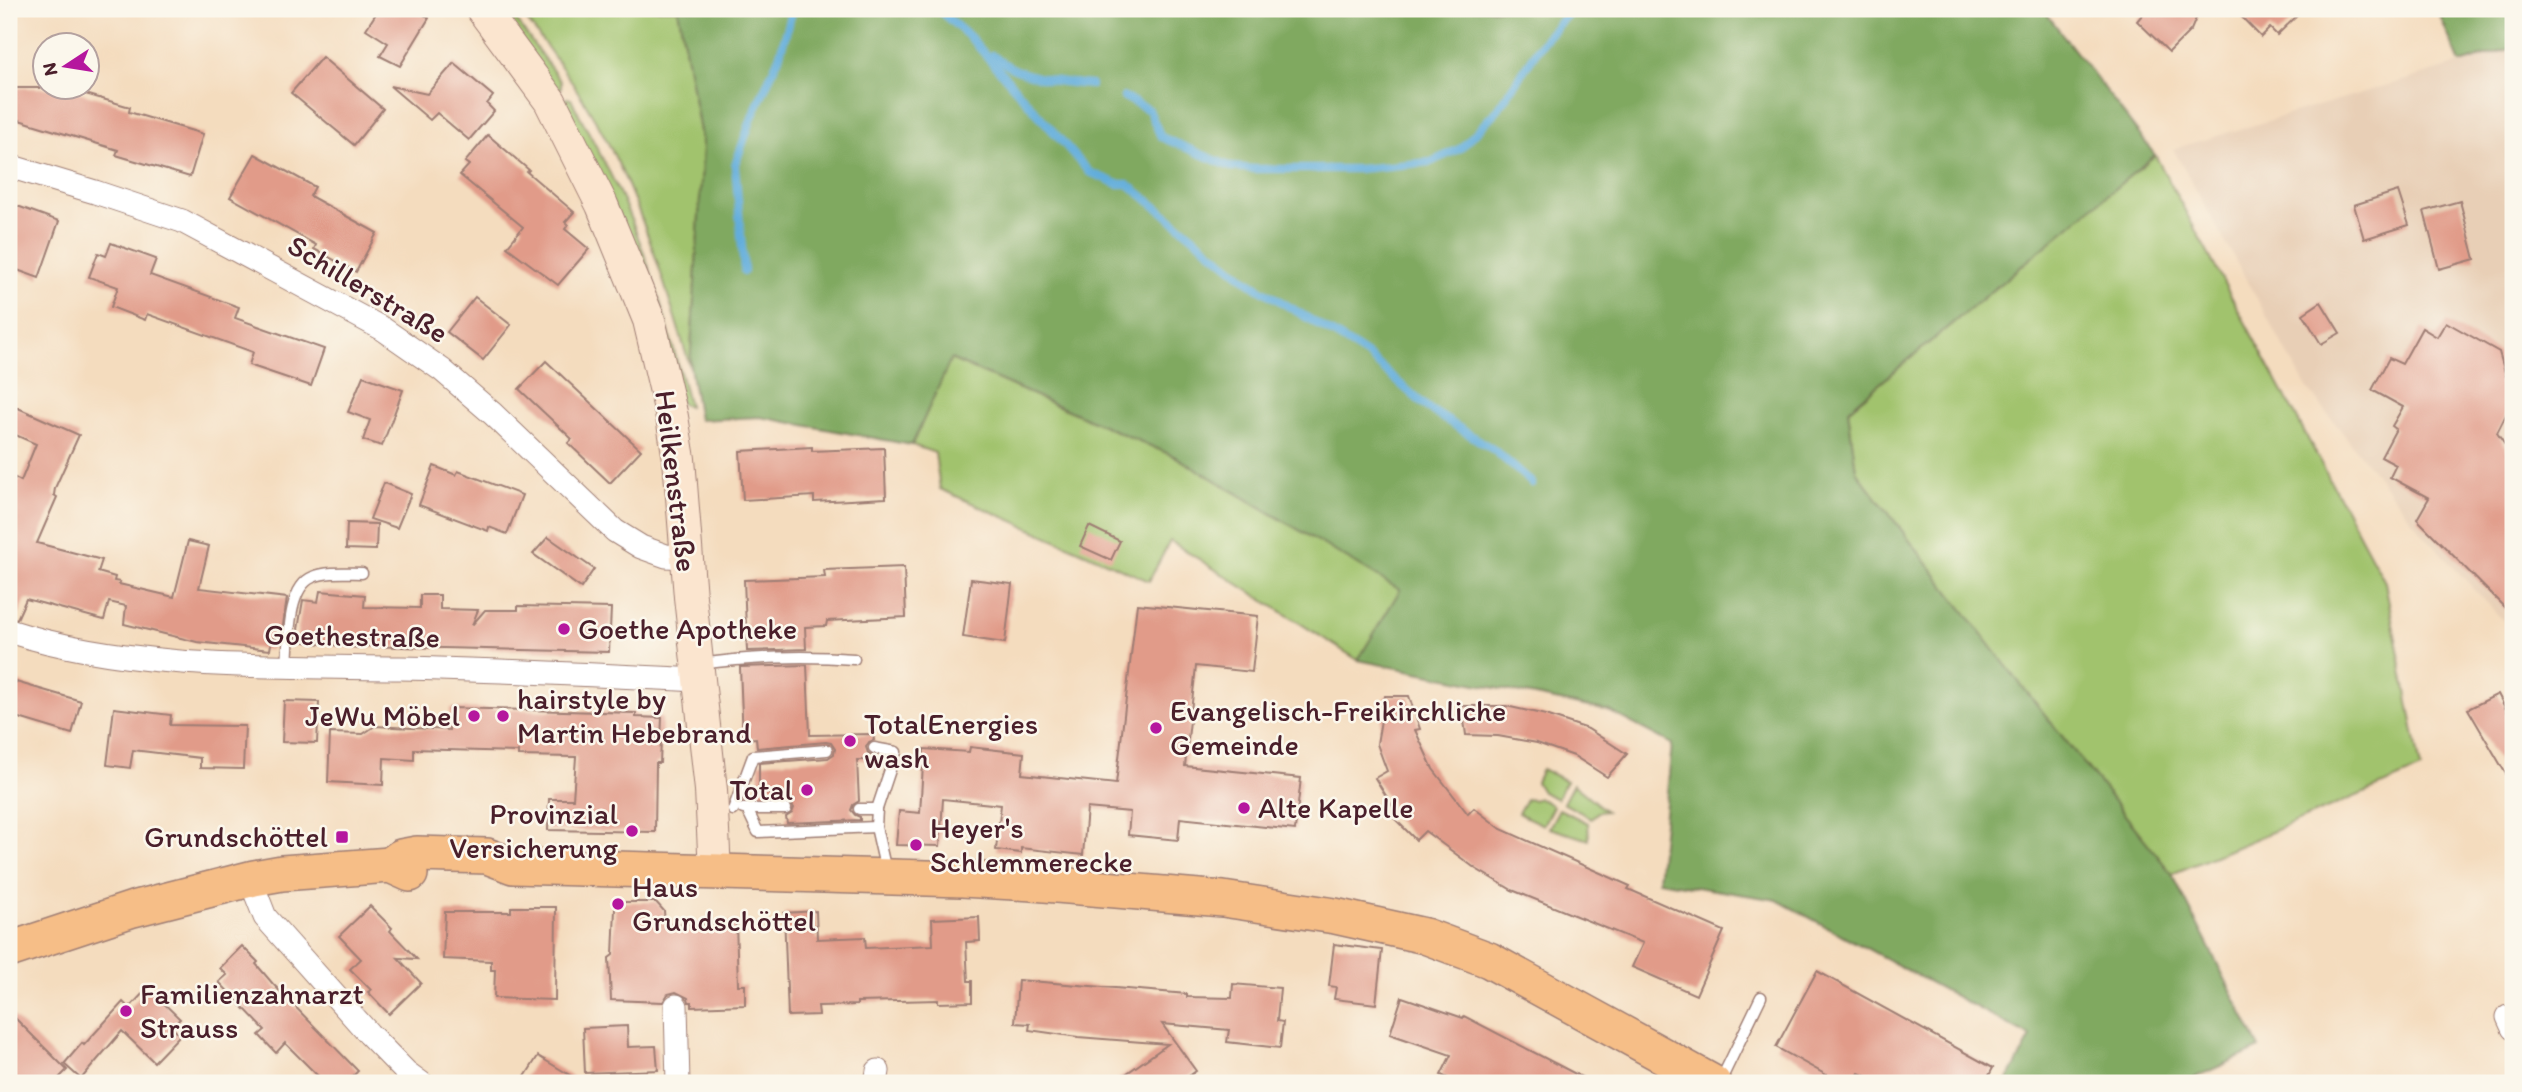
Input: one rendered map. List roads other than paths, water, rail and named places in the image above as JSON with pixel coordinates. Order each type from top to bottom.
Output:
[{"type":"main road","points":[[9,950],[145,906],[254,878],[282,873],[390,865],[401,857],[417,854],[487,856],[513,866],[888,877],[1080,886],[1223,899],[1382,925],[1425,936],[1489,960],[1713,1083]]},
{"type":"street","name":"Heilkenstraße","points":[[482,9],[550,101],[601,205],[649,320],[677,448],[697,672],[722,810],[715,872]]},
{"type":"street","name":"Schillerstraße","points":[[9,166],[182,221],[383,329],[442,370],[493,414],[615,530],[641,547],[666,556],[687,557]]},
{"type":"street","name":"Goethestraße","points":[[9,631],[81,648],[178,662],[697,672]]},
{"type":"street","points":[[254,878],[256,894],[265,917],[369,1034],[406,1072],[421,1083]]},
{"type":"street","points":[[676,1006],[678,1083]]},
{"type":"lane","points":[[287,666],[292,613],[299,587],[313,576],[362,573]]},
{"type":"lane","points":[[697,672],[744,658],[806,655],[854,659]]},
{"type":"lane","points":[[874,748],[896,752],[877,809],[876,827],[888,877]]},
{"type":"lane","points":[[786,809],[722,810],[753,756],[827,750]]},
{"type":"lane","points":[[859,808],[877,809]]},
{"type":"lane","points":[[747,810],[758,832],[876,827]]},
{"type":"lane","points":[[1720,1083],[1761,997]]},
{"type":"waterway","points":[[744,271],[735,165],[753,115],[779,57],[793,9]]},
{"type":"waterway","points":[[937,9],[971,38]]},
{"type":"waterway","points":[[1124,97],[1149,110],[1161,137],[1231,167],[1358,169],[1431,162],[1461,148],[1498,109],[1544,40],[1572,9]]},
{"type":"waterway","points":[[968,35],[1089,172],[1118,184],[1128,184],[1249,282],[1366,354],[1429,409],[1494,450],[1532,483]]},
{"type":"waterway","points":[[992,55],[1026,74],[1091,85]]},
{"type":"place","name":"Goethe Apotheke","points":[[564,629]]},
{"type":"place","name":"JeWu Möbel","points":[[474,716]]},
{"type":"place","name":"hairstyle by Martin Hebebrand","points":[[503,716]]},
{"type":"place","name":"Evangelisch-Freikirchliche Gemeinde","points":[[1156,728]]},
{"type":"place","name":"TotalEnergies wash","points":[[850,741]]},
{"type":"place","name":"Total","points":[[807,790]]},
{"type":"place","name":"Alte Kapelle","points":[[1244,808]]},
{"type":"place","name":"Provinzial Versicherung","points":[[632,831]]},
{"type":"place","name":"Grundschöttel","points":[[342,837]]},
{"type":"place","name":"Heyer's Schlemmerecke","points":[[916,845]]},
{"type":"place","name":"Haus Grundschöttel","points":[[618,904]]},
{"type":"place","name":"Familienzahnarzt Strauss","points":[[126,1011]]}]
